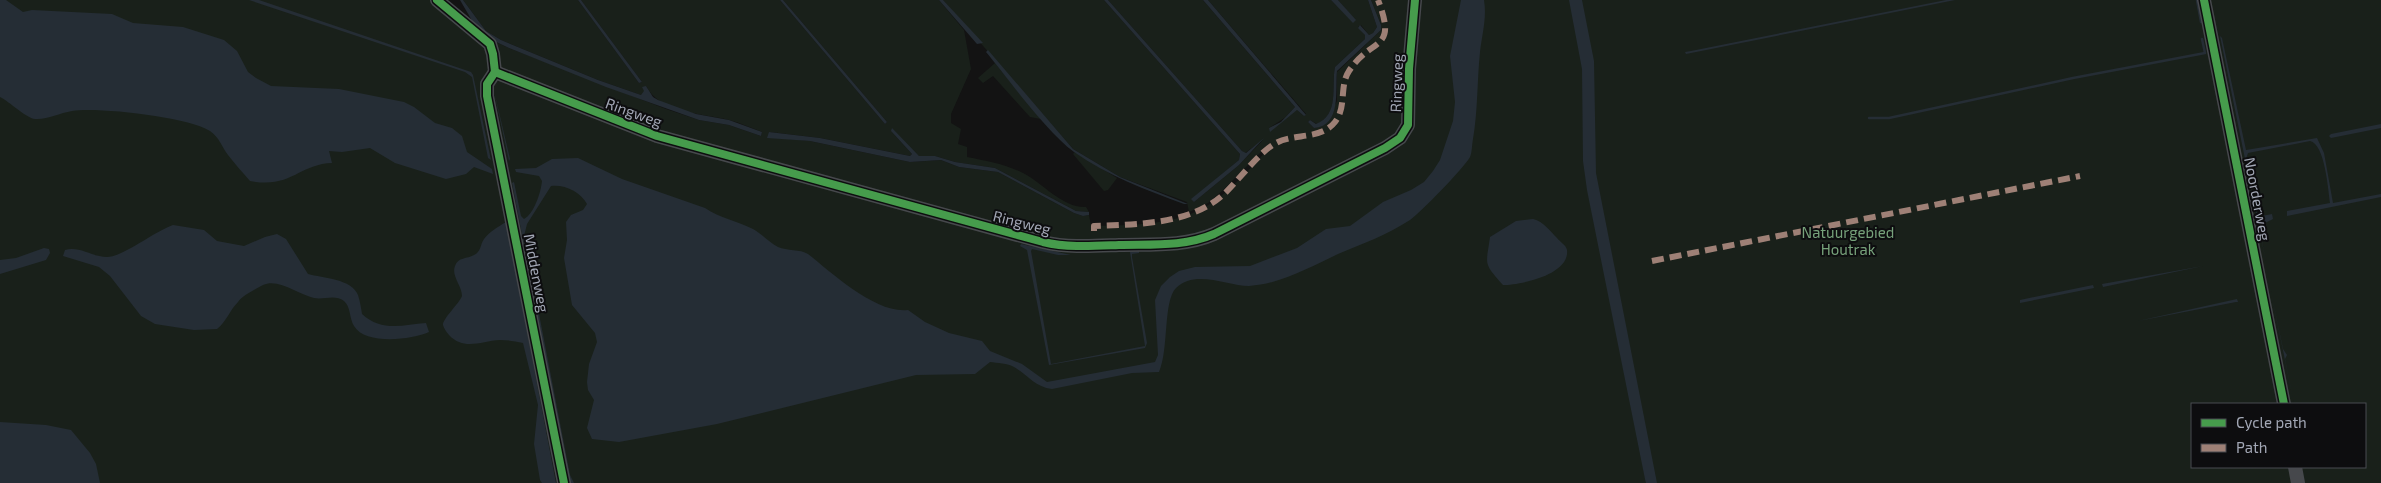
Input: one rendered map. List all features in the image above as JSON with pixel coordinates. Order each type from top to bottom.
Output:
[{"type":"street","points":[[437,0],[490,44],[495,72]]},
{"type":"street","name":"Ringweg","points":[[495,72],[657,136],[1043,242],[1079,246],[1174,244],[1196,240],[1220,231],[1385,148],[1400,138],[1406,130],[1409,120],[1410,69],[1415,0]]},
{"type":"street","name":"Noorderweg","points":[[2204,0],[2284,403]]},
{"type":"street","name":"Middenweg","points":[[495,72],[487,84],[487,96],[564,483]]},
{"type":"street","points":[[2295,468],[2298,483]]},
{"type":"green space","points":[[0,0],[433,0],[481,39],[492,65],[486,78],[561,483],[0,483]]},
{"type":"green space","name":"Natuurgebied Houtrak","points":[[463,0],[578,0],[639,83],[642,82],[581,0],[780,0],[885,124],[887,122],[783,0],[939,0],[964,30],[971,69],[951,114],[951,123],[961,129],[958,144],[967,147],[967,157],[996,163],[1023,173],[1069,204],[1086,207],[1089,212],[1076,211],[995,168],[955,162],[935,156],[919,156],[891,131],[912,154],[910,156],[820,138],[770,132],[768,137],[810,141],[910,162],[941,160],[959,167],[998,172],[1074,213],[1083,216],[1089,215],[1091,226],[1153,223],[1183,217],[1197,211],[1227,191],[1271,146],[1269,144],[1208,203],[1189,212],[1187,202],[1120,177],[1073,149],[943,0],[1104,0],[1240,154],[1239,160],[1192,199],[1194,202],[1239,165],[1263,140],[1245,153],[1242,151],[1108,0],[1203,0],[1295,107],[1285,118],[1297,110],[1304,116],[1306,114],[1208,0],[1331,0],[1353,22],[1355,20],[1338,0],[1368,0],[1377,27],[1369,35],[1361,25],[1358,27],[1365,35],[1365,39],[1335,67],[1332,107],[1329,114],[1317,124],[1310,120],[1308,122],[1314,128],[1325,124],[1337,101],[1337,72],[1381,30],[1381,25],[1371,0],[2381,0],[2381,483],[566,483],[489,94],[492,40],[666,109],[699,120],[729,125],[761,136],[762,132],[733,121],[683,111],[662,102],[646,86],[644,94],[641,95],[598,80],[501,40],[486,31]]},
{"type":"green space","points":[[995,63],[1041,119],[1030,117],[993,76],[983,83],[978,78]]},
{"type":"green space","points":[[1075,152],[1117,178],[1108,190],[1104,191],[1073,154]]},
{"type":"shaded area","points":[[0,0],[6,0],[23,12],[32,10],[112,14],[133,23],[183,27],[224,40],[237,51],[248,72],[271,86],[339,89],[404,102],[435,123],[452,128],[462,136],[467,152],[492,169],[493,174],[474,167],[466,174],[446,179],[395,163],[370,148],[342,152],[329,151],[332,163],[311,167],[275,182],[264,183],[250,181],[228,155],[216,136],[210,131],[183,121],[102,110],[72,111],[44,118],[31,118],[0,97]]},
{"type":"shaded area","points":[[249,0],[259,0],[471,72],[491,160],[488,158],[472,77],[465,72]]},
{"type":"shaded area","points":[[460,0],[463,0],[486,31],[501,40],[598,80],[641,95],[644,91],[642,87],[646,86],[653,97],[658,100],[696,114],[729,120],[762,132],[761,136],[729,125],[699,120],[606,87],[509,48],[492,40],[474,24]]},
{"type":"shaded area","points":[[578,0],[581,0],[642,82],[639,83]]},
{"type":"shaded area","points":[[780,0],[783,0],[887,122],[885,124]]},
{"type":"shaded area","points":[[939,0],[943,0],[983,43],[977,44]]},
{"type":"shaded area","points":[[1104,0],[1108,0],[1242,151],[1246,153],[1264,138],[1239,165],[1194,202],[1191,199],[1239,160],[1240,154]]},
{"type":"shaded area","points":[[1203,0],[1208,0],[1306,115],[1304,116],[1297,110],[1270,132],[1269,128],[1281,122],[1295,107]]},
{"type":"shaded area","points":[[1331,0],[1338,0],[1356,20],[1353,23]]},
{"type":"shaded area","points":[[1368,0],[1371,0],[1381,25],[1381,30],[1337,71],[1333,114],[1323,126],[1314,128],[1308,122],[1310,120],[1316,124],[1324,120],[1332,107],[1335,67],[1365,39],[1365,35],[1358,28],[1360,25],[1369,35],[1377,27]]},
{"type":"shaded area","points":[[1461,0],[1484,0],[1485,7],[1475,128],[1471,155],[1466,163],[1442,190],[1410,220],[1383,235],[1295,274],[1261,285],[1249,286],[1202,279],[1184,282],[1176,288],[1169,304],[1164,351],[1159,372],[1132,373],[1052,389],[1041,386],[1012,366],[990,362],[975,374],[916,375],[717,424],[619,442],[592,439],[587,428],[594,400],[588,390],[587,382],[589,364],[597,342],[595,333],[572,305],[564,258],[567,240],[566,222],[571,215],[583,210],[587,204],[581,196],[572,190],[561,186],[551,186],[527,224],[524,236],[570,475],[574,483],[570,483],[512,183],[514,182],[521,216],[524,219],[534,208],[539,197],[542,181],[539,176],[516,172],[515,169],[536,168],[552,159],[578,158],[622,179],[705,208],[753,229],[778,247],[808,254],[855,291],[882,306],[896,310],[908,310],[925,322],[949,333],[982,341],[990,351],[1022,364],[1047,382],[1155,362],[1158,355],[1155,300],[1161,286],[1179,271],[1195,267],[1250,266],[1297,248],[1326,229],[1350,226],[1383,202],[1424,182],[1440,160],[1453,121],[1455,102],[1450,56]]},
{"type":"shaded area","points":[[1569,0],[1582,0],[1594,61],[1596,173],[1657,483],[1646,483],[1645,479],[1587,190],[1583,161],[1582,69]]},
{"type":"shaded area","points":[[1946,0],[1955,0],[1686,54],[1685,52],[1691,51]]},
{"type":"shaded area","points":[[2220,36],[2222,38],[2246,150],[2317,138],[2324,153],[2333,203],[2381,194],[2381,197],[2287,216],[2287,211],[2330,203],[2325,168],[2319,150],[2310,141],[2248,153],[2246,159],[2257,213],[2262,216],[2272,214],[2273,219],[2259,226],[2266,262]]},
{"type":"shaded area","points":[[988,50],[1073,149],[1120,177],[1188,204],[1127,182],[1074,152],[1051,131],[1028,105],[986,52]]},
{"type":"shaded area","points":[[494,91],[510,159],[509,161]]},
{"type":"shaded area","points":[[2381,124],[2381,128],[2331,138],[2329,136],[2331,134]]},
{"type":"shaded area","points":[[892,128],[919,156],[935,156],[955,162],[995,168],[1076,211],[1089,212],[1089,215],[1083,216],[1074,213],[998,172],[959,167],[941,160],[910,162],[810,141],[767,138],[769,132],[820,138],[910,156],[912,154],[891,131]]},
{"type":"shaded area","points":[[1533,219],[1543,224],[1564,245],[1567,250],[1566,259],[1553,272],[1542,277],[1532,281],[1503,285],[1489,267],[1487,259],[1490,237],[1516,221]]},
{"type":"shaded area","points":[[506,222],[556,483],[542,483],[540,480],[534,444],[538,405],[523,343],[500,340],[473,344],[461,343],[449,335],[443,325],[462,296],[454,274],[456,263],[476,254],[486,236]]},
{"type":"shaded area","points":[[173,225],[204,230],[217,241],[244,246],[277,234],[286,239],[308,274],[343,282],[355,290],[359,297],[362,314],[369,320],[392,326],[426,323],[429,332],[400,339],[368,336],[354,326],[348,306],[341,299],[314,298],[282,285],[269,283],[243,297],[217,329],[194,330],[155,324],[141,316],[110,276],[99,267],[63,256],[65,250],[76,249],[102,257],[114,256]]},
{"type":"shaded area","points":[[1021,244],[1071,255],[1058,255],[1032,249],[1031,251],[1051,364],[1145,346],[1130,252],[1139,251],[1139,253],[1132,254],[1132,257],[1147,343],[1145,348],[1049,365],[1027,250],[1020,246]]},
{"type":"shaded area","points":[[44,248],[49,249],[50,253],[46,260],[0,274],[0,260],[16,258]]},
{"type":"shaded area","points":[[2203,266],[2103,287],[2102,284]]},
{"type":"shaded area","points":[[2269,282],[2283,349],[2287,355],[2285,359],[2294,403]]},
{"type":"shaded area","points":[[2093,285],[2094,288],[2020,303],[2020,300]]},
{"type":"shaded area","points":[[2237,299],[2238,302],[2138,321]]},
{"type":"shaded area","points":[[0,422],[46,425],[71,430],[90,453],[96,464],[100,483],[0,483]]},
{"type":"waterway","points":[[2197,0],[2201,22]]},
{"type":"waterway","points":[[1869,118],[1889,118],[2073,78],[2205,53],[2202,39]]},
{"type":"marked path","points":[[1094,231],[1094,226],[1163,221],[1196,212],[1224,194],[1256,159],[1276,143],[1315,134],[1329,128],[1339,116],[1344,83],[1349,71],[1384,36],[1385,28],[1378,0]]},
{"type":"marked path","points":[[1652,261],[2080,176]]},
{"type":"cycle path","points":[[437,0],[490,44],[495,72]]},
{"type":"cycle path","points":[[495,72],[657,136],[1043,242],[1081,246],[1167,244],[1191,241],[1214,234],[1385,148],[1400,138],[1408,125],[1409,69],[1415,0]]},
{"type":"cycle path","points":[[2204,0],[2284,403]]},
{"type":"cycle path","points":[[495,72],[487,84],[487,96],[564,483]]}]
